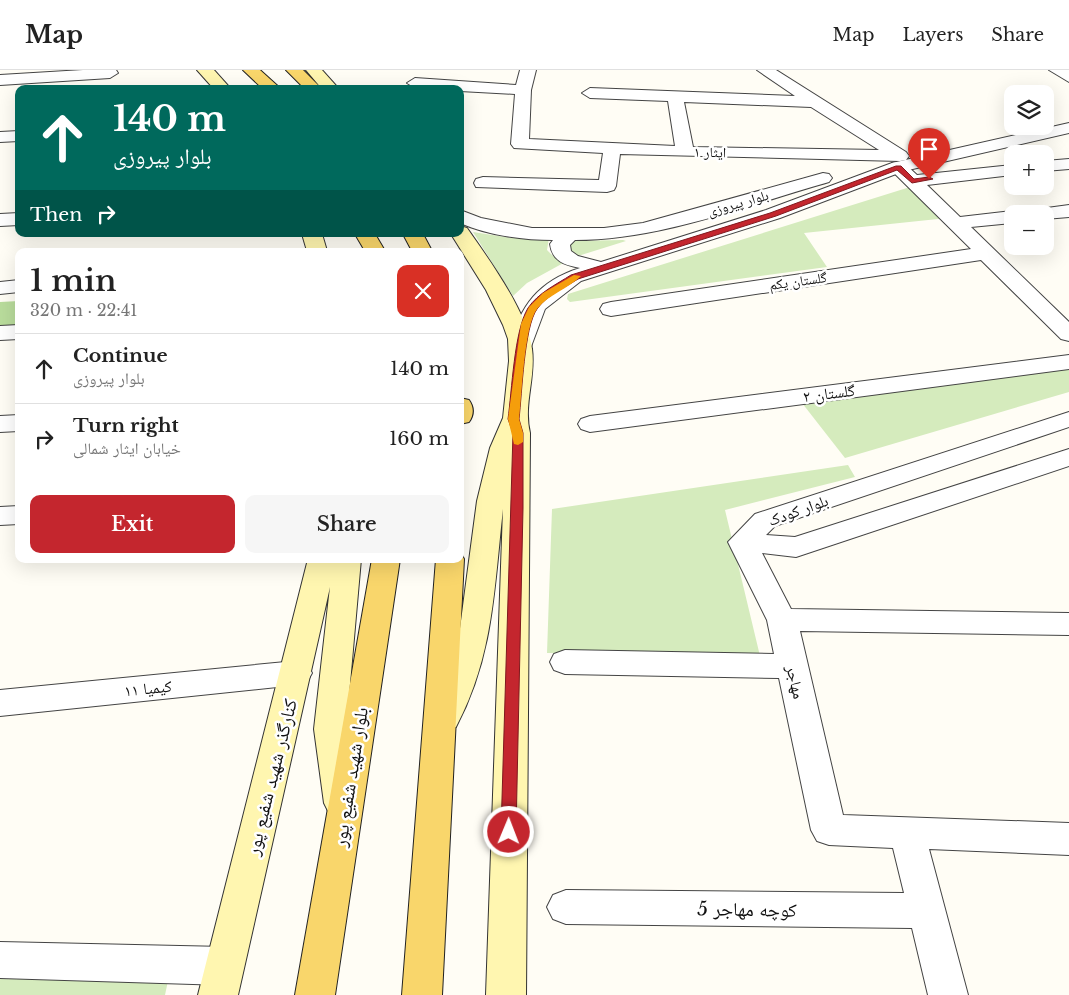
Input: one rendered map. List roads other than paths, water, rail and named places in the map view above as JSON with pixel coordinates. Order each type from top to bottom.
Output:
[{"type":"main road","points":[[205,70],[219,85]]},
{"type":"main road","points":[[251,70],[269,85]]},
{"type":"main road","points":[[294,70],[310,85]]},
{"type":"main road","points":[[314,70],[327,85]]},
{"type":"main road","points":[[367,237],[373,248]]},
{"type":"main road","points":[[436,743],[474,637],[494,476],[501,448],[514,419],[521,347],[485,270],[463,237]]},
{"type":"main road","points":[[506,995],[511,673],[517,508],[518,433],[514,419]]},
{"type":"main road","name":"کنارگذر شهید شفیع پور","points":[[222,980],[321,563]]},
{"type":"main road","points":[[343,817],[330,729],[347,563]]},
{"type":"main road","name":"بلوار شهید شفیع پور","points":[[316,995],[343,817],[385,563]]},
{"type":"main road","points":[[422,995],[436,743],[450,563]]},
{"type":"street","points":[[464,86],[523,90],[528,70]]},
{"type":"street","points":[[764,70],[815,102],[904,168],[955,223],[1069,334]]},
{"type":"street","points":[[1057,70],[1069,77]]},
{"type":"street","points":[[0,80],[110,73]]},
{"type":"street","points":[[415,83],[446,85]]},
{"type":"street","name":"ایثار ۱","points":[[523,90],[520,144],[685,152],[904,168]]},
{"type":"street","points":[[590,93],[815,102]]},
{"type":"street","points":[[674,96],[685,152]]},
{"type":"street","name":"بلوار پیروزی","points":[[464,218],[476,223],[532,234],[604,234],[644,229],[1069,128]]},
{"type":"street","name":"بلوار پیروزی","points":[[521,347],[525,324],[532,309],[546,295],[574,277],[773,214],[904,168],[1004,129]]},
{"type":"street","points":[[0,137],[15,136]]},
{"type":"street","points":[[483,183],[607,186],[612,149]]},
{"type":"street","points":[[1054,165],[1069,164]]},
{"type":"street","points":[[904,168],[1004,170]]},
{"type":"street","points":[[1054,212],[1069,211]]},
{"type":"street","points":[[955,223],[1004,217]]},
{"type":"street","points":[[0,220],[15,218]]},
{"type":"street","points":[[570,234],[560,244],[561,253],[571,260],[602,268]]},
{"type":"street","name":"گلستان یکم","points":[[611,309],[986,253]]},
{"type":"street","points":[[0,288],[15,286]]},
{"type":"street","points":[[1046,311],[1069,308]]},
{"type":"street","points":[[0,333],[15,332]]},
{"type":"street","name":"گلستان ۲","points":[[590,424],[1069,362]]},
{"type":"street","name":"بلوار کودک","points":[[742,542],[765,520],[1069,418]]},
{"type":"street","points":[[0,424],[15,423]]},
{"type":"street","name":"بلوار کودک","points":[[742,542],[796,547],[1069,457]]},
{"type":"street","points":[[927,466],[958,493]]},
{"type":"street","points":[[0,516],[15,515]]},
{"type":"street","name":"مهاجر","points":[[742,542],[782,620],[829,830],[907,833]]},
{"type":"street","points":[[782,620],[1069,624]]},
{"type":"street","points":[[565,662],[792,666]]},
{"type":"street","name":"کیمیا ۱۱","points":[[0,703],[296,673]]},
{"type":"street","points":[[948,995],[907,833],[1069,839]]},
{"type":"street","name":"کوچه مهاجر 5","points":[[566,907],[927,911]]},
{"type":"street","points":[[0,960],[222,980]]}]
